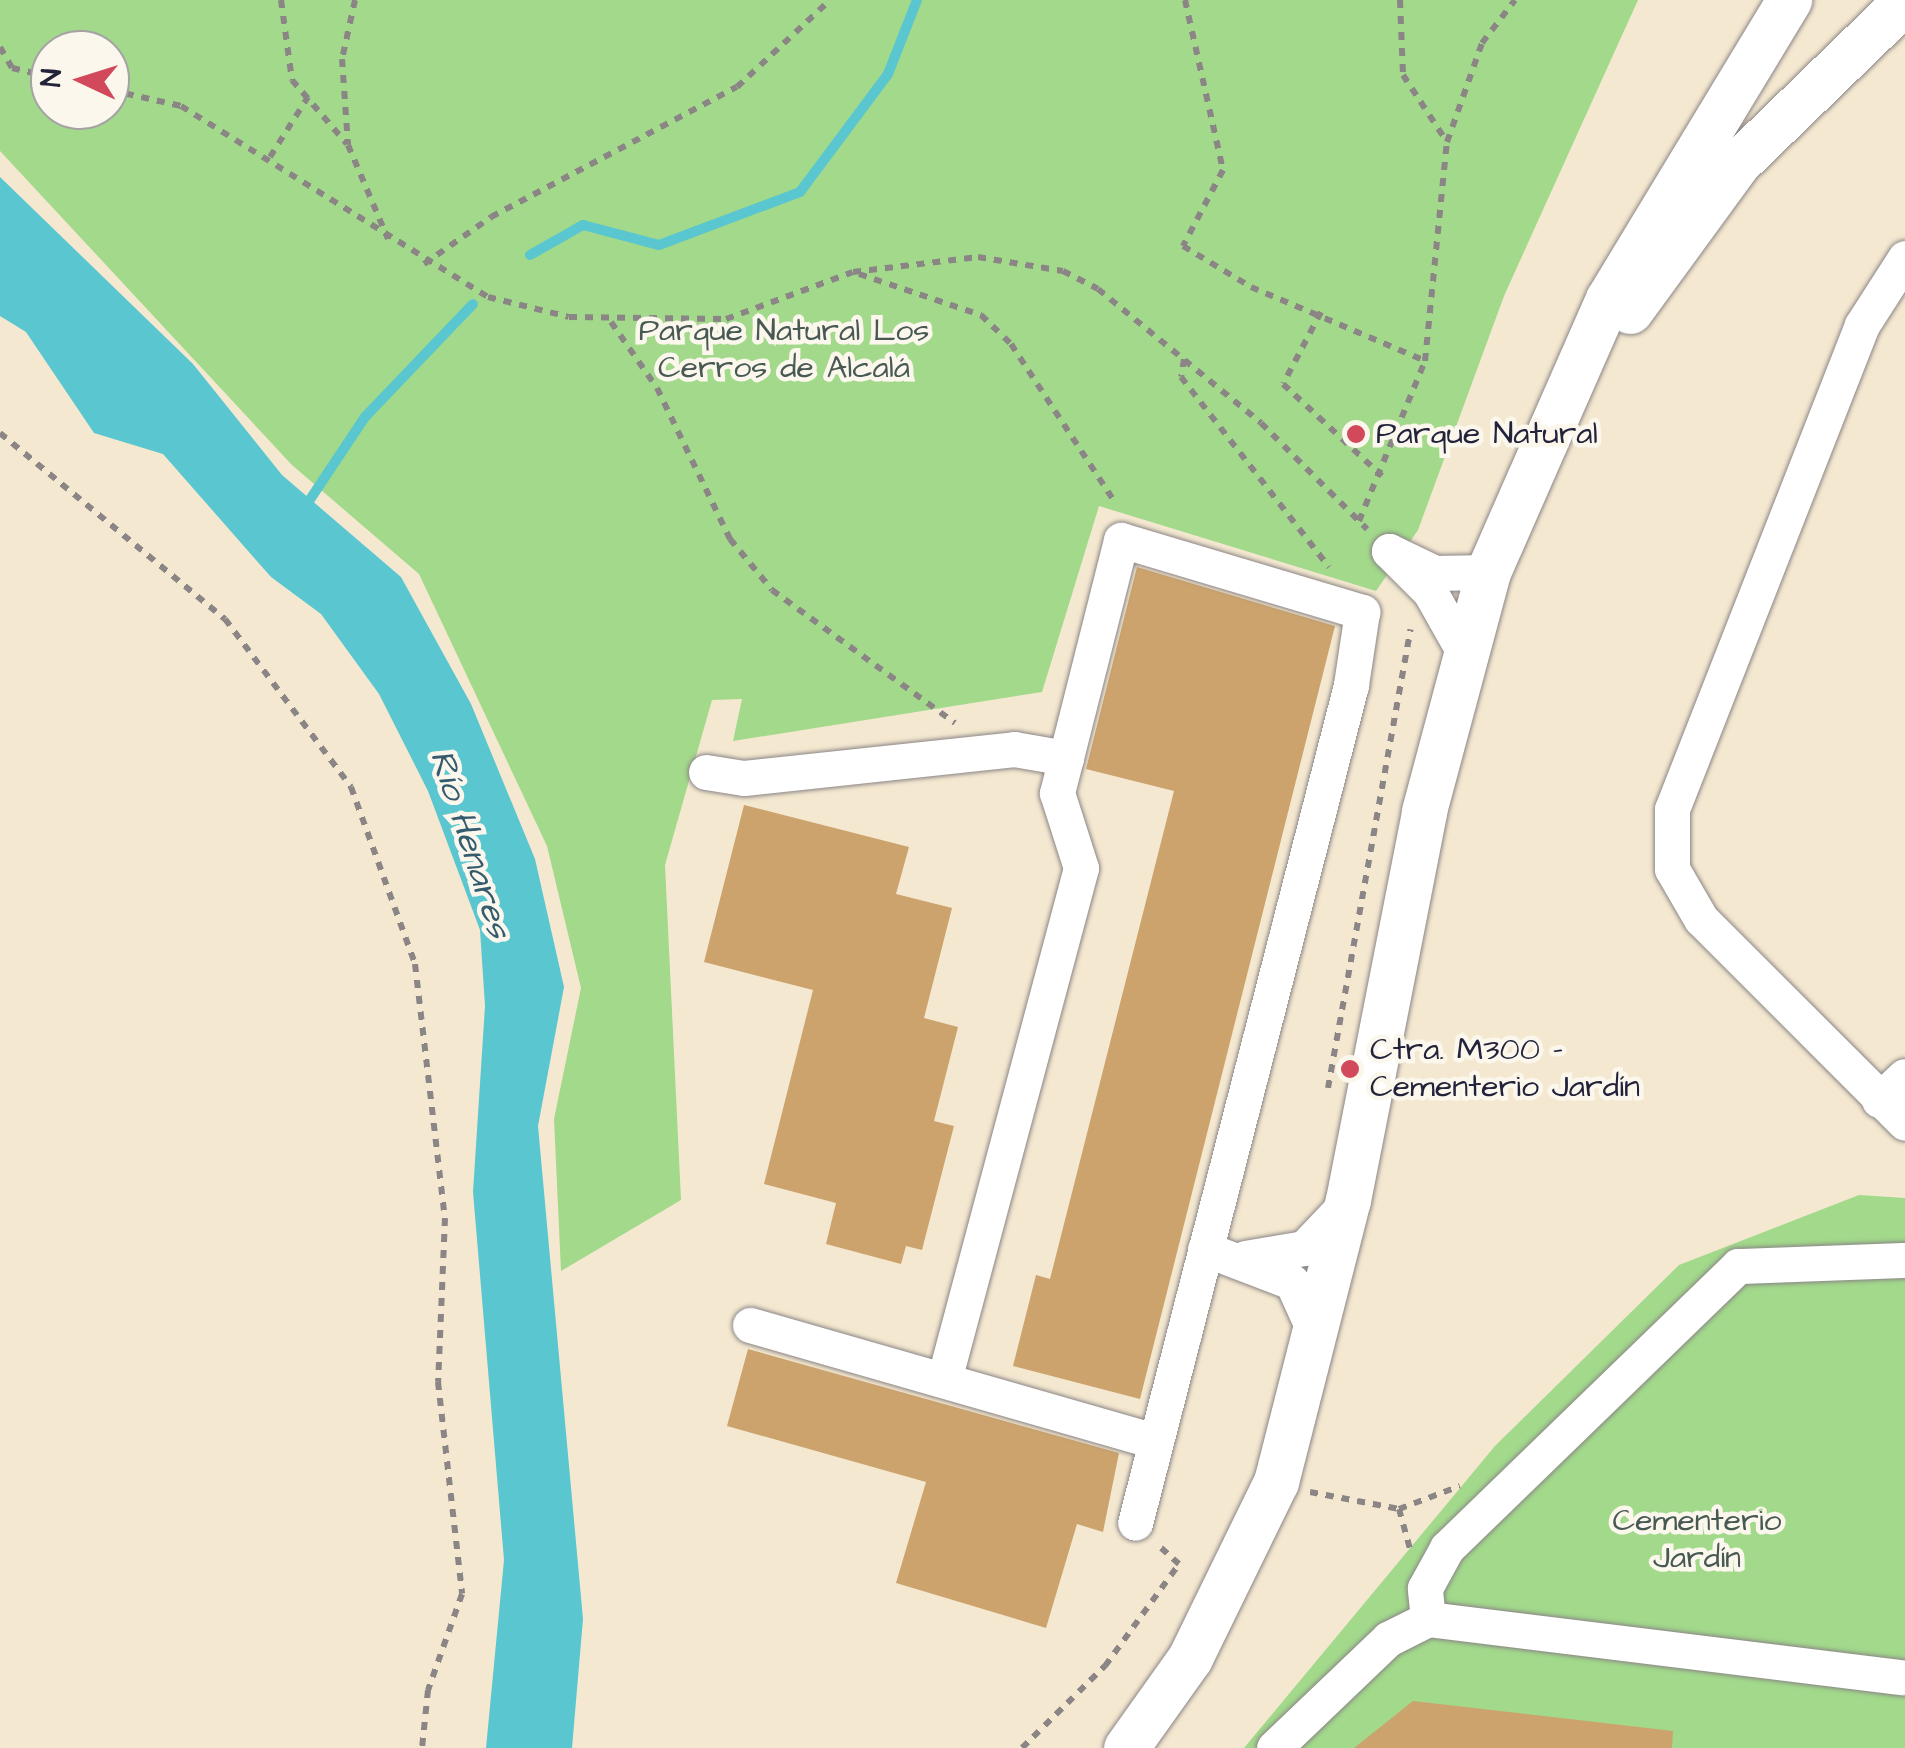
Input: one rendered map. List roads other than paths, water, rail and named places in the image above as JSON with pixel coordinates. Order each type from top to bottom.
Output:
[{"type":"main road","points":[[1126,1748],[1190,1658],[1276,1482],[1348,1200],[1424,811],[1488,572],[1528,473],[1608,299],[1789,0]]},
{"type":"main road","points":[[1528,473],[1738,164],[1905,1]]},
{"type":"lane","points":[[1905,258],[1862,325],[1672,808],[1672,869],[1701,918],[1892,1088],[1905,1124]]},
{"type":"lane","points":[[944,1380],[1080,868],[1058,793],[1121,540],[1362,612],[1134,1523]]},
{"type":"lane","points":[[1465,654],[1430,592],[1390,550],[1435,574],[1488,572]]},
{"type":"lane","points":[[706,772],[744,778],[1014,749],[1066,758]]},
{"type":"lane","points":[[1245,1258],[1304,1248],[1348,1200]]},
{"type":"lane","points":[[1205,1249],[1245,1258],[1292,1282],[1316,1335]]},
{"type":"lane","points":[[1428,1619],[1424,1588],[1447,1548],[1738,1266],[1905,1260]]},
{"type":"lane","points":[[750,1325],[1156,1441]]},
{"type":"lane","points":[[1274,1748],[1388,1638],[1428,1619],[1904,1680]]},
{"type":"water","name":"Río Henares","points":[[0,177],[193,364],[282,475],[401,577],[471,704],[535,859],[564,987],[538,1126],[583,1619],[572,1748],[486,1748],[504,1560],[473,1192],[485,1006],[480,930],[428,791],[379,694],[321,614],[271,577],[163,454],[94,433],[26,332],[0,316]]},
{"type":"waterway","points":[[530,255],[583,225],[659,245],[800,192],[888,74],[917,0]]},
{"type":"waterway","points":[[303,510],[365,417],[473,304]]},
{"type":"place","name":"Parque Natural","points":[[1356,434]]},
{"type":"place","name":"Ctra. M300 - Cementerio Jardín","points":[[1350,1069]]},
{"type":"park label","name":"Parque Natural Los Cerros de Alcalá","points":[[784,350]]},
{"type":"park label","name":"Cementerio Jardín","points":[[1697,1540]]}]
